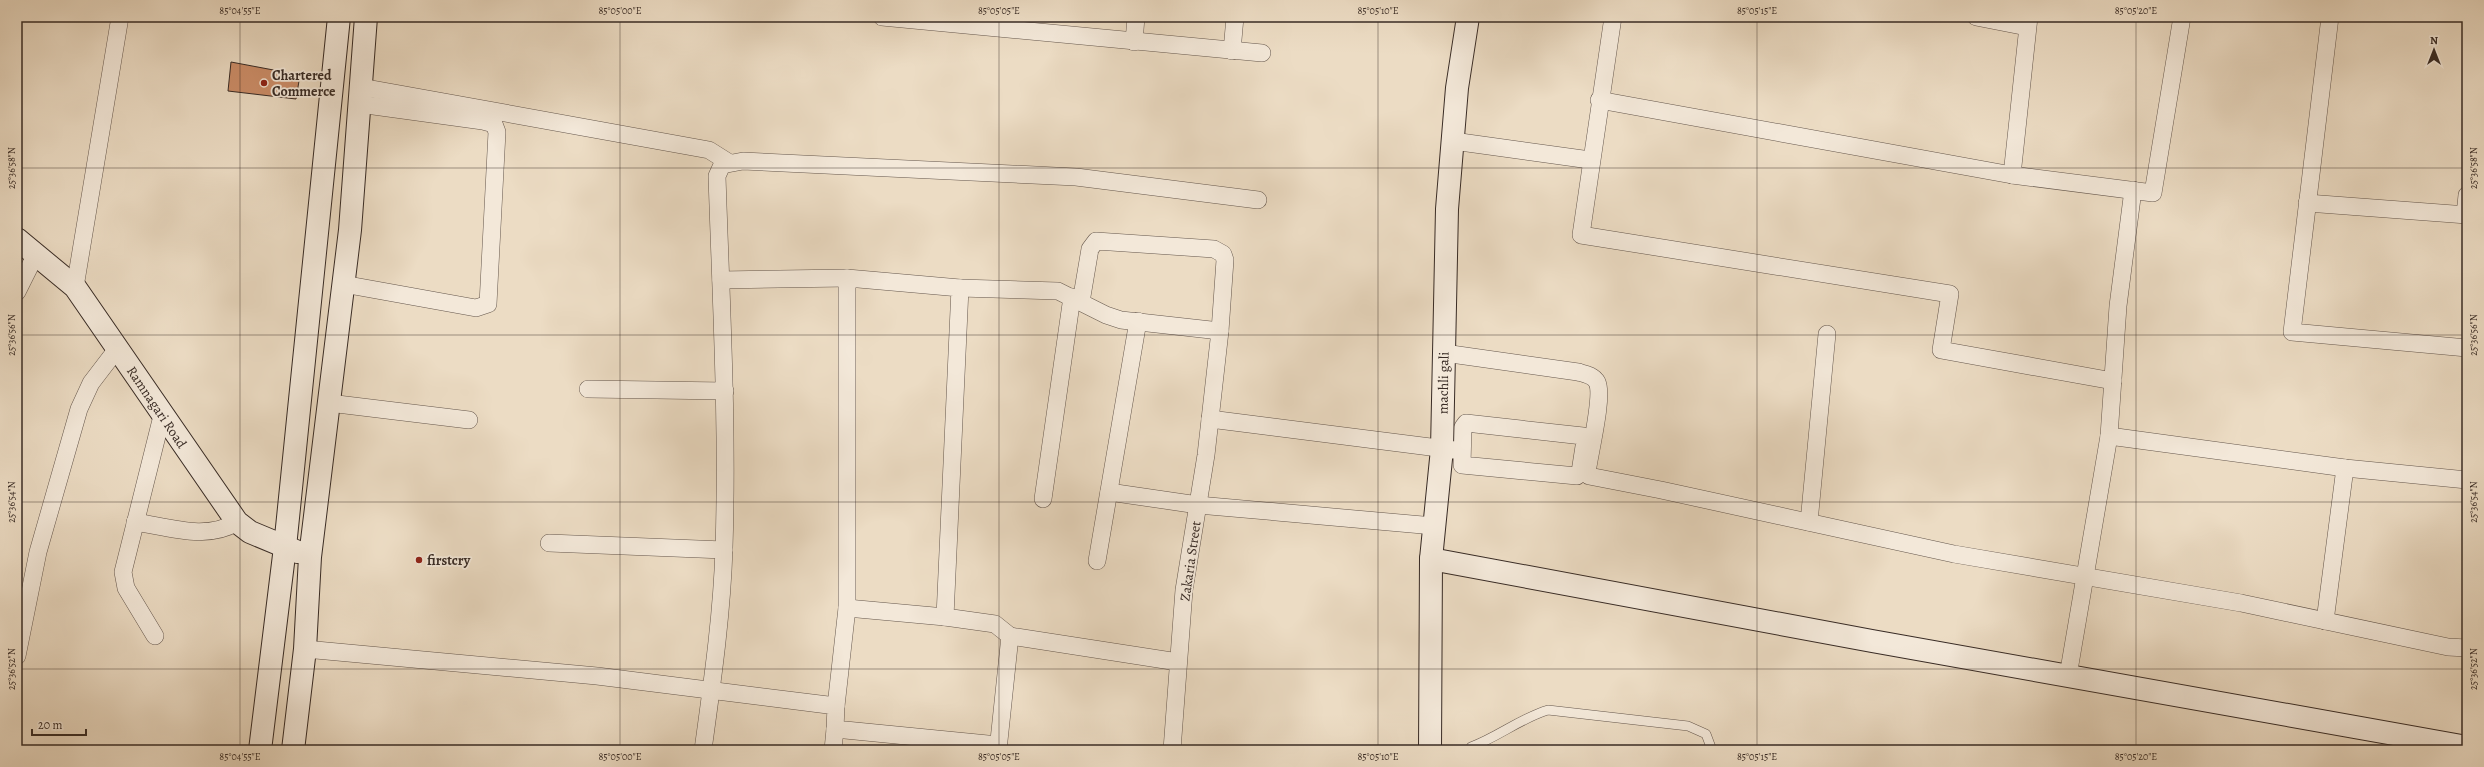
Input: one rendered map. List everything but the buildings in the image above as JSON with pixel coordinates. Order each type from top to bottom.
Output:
[{"type":"street","points":[[75,287],[120,17]]},
{"type":"street","points":[[260,750],[285,547],[339,17]]},
{"type":"street","points":[[293,750],[305,649],[310,557],[343,284],[366,17]]},
{"type":"street","points":[[882,17],[948,21],[1134,42],[1262,54]]},
{"type":"street","points":[[1134,42],[1136,17]]},
{"type":"street","points":[[1232,51],[1235,17]]},
{"type":"street","name":"machli gali","points":[[1430,750],[1431,559],[1434,526],[1452,450],[1444,352],[1447,209],[1457,88],[1468,17]]},
{"type":"street","points":[[1613,17],[1590,160],[1581,235],[1950,294],[1941,350],[2113,380]]},
{"type":"street","points":[[1976,17],[2028,22],[2012,175]]},
{"type":"street","points":[[1599,100],[2012,175],[2153,193],[2182,17]]},
{"type":"street","points":[[2330,17],[2292,332],[2467,348]]},
{"type":"street","points":[[360,96],[709,150],[728,162]]},
{"type":"street","points":[[343,284],[476,308],[488,304],[497,132],[494,124],[360,96]]},
{"type":"street","points":[[1453,141],[1590,160]]},
{"type":"street","points":[[703,750],[711,691],[724,550],[725,391],[717,176],[722,165],[728,162],[743,161],[1076,177],[1258,200]]},
{"type":"street","points":[[2068,676],[2109,436],[2118,306],[2133,190]]},
{"type":"street","points":[[2307,203],[2466,215],[2467,195]]},
{"type":"street","name":"Ramnagari Road","points":[[17,239],[75,287],[162,416],[237,522],[250,532],[310,557]]},
{"type":"street","name":"Zakaria Street","points":[[1077,300],[1090,249],[1096,241],[1214,249],[1223,254],[1225,260],[1216,372],[1198,505],[1184,590],[1172,750]]},
{"type":"street","points":[[17,292],[36,254]]},
{"type":"street","points":[[721,280],[847,278],[960,288],[1050,290],[1077,300],[1106,315],[1138,322],[1220,331]]},
{"type":"street","points":[[833,750],[836,706],[847,608],[847,278]]},
{"type":"street","points":[[945,617],[960,288]]},
{"type":"street","points":[[1043,500],[1077,300]]},
{"type":"street","points":[[1097,561],[1138,322]]},
{"type":"street","points":[[1808,522],[1827,334]]},
{"type":"street","points":[[17,656],[38,552],[79,409],[91,383],[117,349]]},
{"type":"street","points":[[1210,419],[1452,450],[1462,464],[1577,476],[1585,466],[1599,400],[1597,382],[1593,377],[1578,372],[1444,352]]},
{"type":"street","points":[[588,389],[725,391]]},
{"type":"street","points":[[329,402],[468,420]]},
{"type":"street","points":[[155,636],[130,596],[124,582],[125,563],[162,416]]},
{"type":"street","points":[[1452,450],[1466,423],[1583,436],[1585,440],[1585,466],[1589,476],[1954,554],[2241,603],[2448,647],[2467,648]]},
{"type":"street","points":[[2109,436],[2345,468],[2467,480]]},
{"type":"street","points":[[2325,621],[2345,468]]},
{"type":"street","points":[[1109,492],[1198,505],[1434,526]]},
{"type":"street","points":[[135,522],[200,533],[220,531],[237,522]]},
{"type":"street","points":[[549,543],[724,550]]},
{"type":"street","points":[[1431,559],[2068,676],[2467,747]]},
{"type":"street","points":[[847,608],[945,617],[996,624],[1010,636],[1178,662]]},
{"type":"street","points":[[835,729],[998,748],[1010,636]]},
{"type":"street","points":[[305,649],[597,676],[836,706]]},
{"type":"lane","points":[[1471,747],[1489,741],[1528,718],[1548,710],[1688,726],[1706,734],[1712,750]]},
{"type":"place","name":"Chartered Commerce","points":[[264,83]]},
{"type":"place","name":"firstcry","points":[[419,560]]}]
